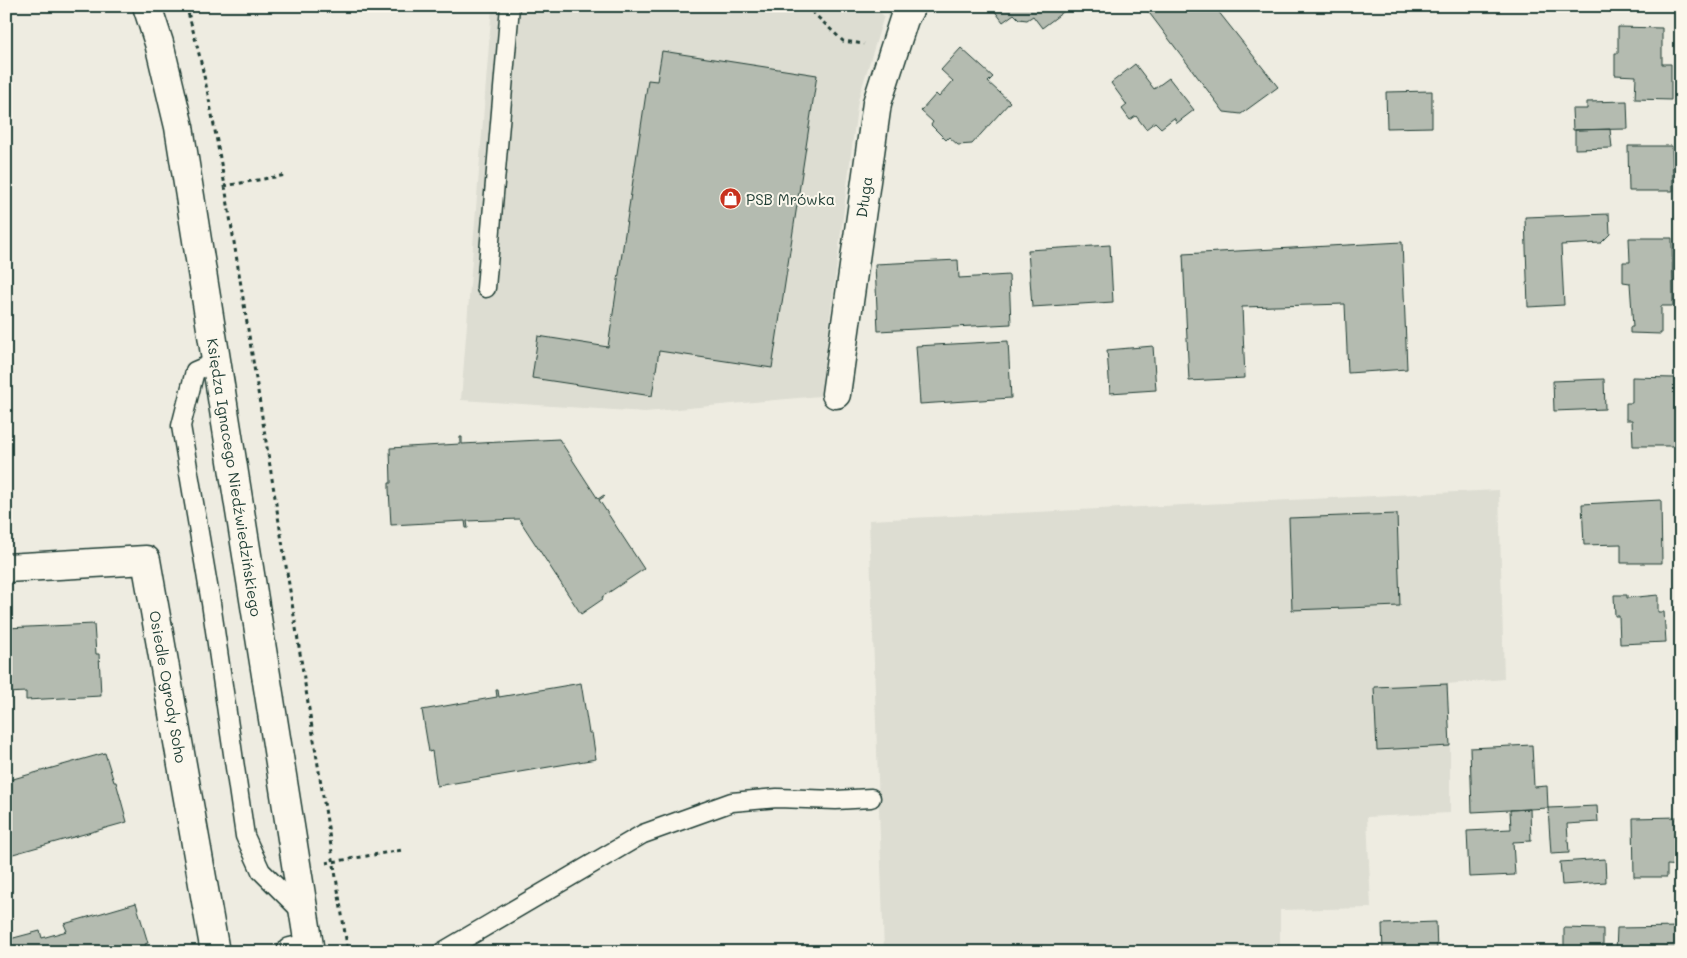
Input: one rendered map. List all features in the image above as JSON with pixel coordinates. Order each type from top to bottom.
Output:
[{"type":"main road","name":"Księdza Ignacego Niedźwiedzińskiego","points":[[147,6],[159,43],[179,127],[296,870],[302,912],[303,951]]},
{"type":"main road","name":"Długa","points":[[836,394],[877,103],[904,19],[911,6]]},
{"type":"main road","name":"Osiedle Ogrody Soho","points":[[6,568],[146,560],[215,952]]},
{"type":"lane","points":[[486,288],[510,6]]},
{"type":"lane","points":[[216,362],[195,371],[181,426],[211,603],[245,836],[261,871],[302,912]]},
{"type":"lane","points":[[442,952],[643,834],[723,805],[732,802],[777,798],[836,800],[871,798]]},
{"type":"path","points":[[186,6],[195,36],[208,95],[225,186],[348,952]]},
{"type":"path","points":[[806,6],[843,42],[895,49]]},
{"type":"path","points":[[189,192],[286,175]]},
{"type":"path","points":[[296,870],[402,850]]},
{"type":"shaded area","points":[[492,6],[874,6],[884,16],[858,100],[820,396],[645,412],[461,400]]},
{"type":"shaded area","points":[[1499,490],[1504,679],[1447,684],[1450,746],[1450,813],[1367,817],[1371,908],[1280,910],[1280,952],[884,952],[869,520]]},
{"type":"building","points":[[991,6],[1071,6],[1042,28],[1033,16],[1027,20],[1019,19],[1014,14],[1003,22]]},
{"type":"building","points":[[1144,6],[1214,6],[1278,87],[1241,114],[1224,112]]},
{"type":"building","points":[[1547,6],[1603,6],[1603,8],[1547,9]]},
{"type":"building","points":[[1618,27],[1662,28],[1662,64],[1671,64],[1671,100],[1635,99],[1636,76],[1615,75],[1615,53],[1618,53]]},
{"type":"building","points":[[961,48],[993,77],[988,82],[1010,102],[972,144],[958,145],[949,137],[946,140],[931,125],[933,122],[921,111],[936,94],[939,97],[953,81],[941,70]]},
{"type":"building","points":[[662,51],[817,75],[772,368],[659,351],[652,396],[532,378],[538,336],[608,347],[648,80],[657,81]]},
{"type":"building","points":[[1135,64],[1154,89],[1169,78],[1194,110],[1177,123],[1174,118],[1161,128],[1155,122],[1146,129],[1136,116],[1130,120],[1122,109],[1127,105],[1111,83]]},
{"type":"building","points":[[1432,91],[1432,127],[1387,128],[1386,92]]},
{"type":"building","points":[[1627,101],[1628,129],[1573,130],[1572,109],[1587,109],[1587,102]]},
{"type":"building","points":[[1610,129],[1612,148],[1575,149],[1575,130]]},
{"type":"building","points":[[1628,146],[1672,146],[1673,191],[1629,191]]},
{"type":"building","points":[[1609,214],[1610,234],[1601,243],[1561,245],[1564,305],[1528,307],[1525,217]]},
{"type":"building","points":[[1629,238],[1672,238],[1673,306],[1661,306],[1661,334],[1630,333],[1630,327],[1633,327],[1630,283],[1623,282],[1623,262],[1630,262]]},
{"type":"building","points":[[1402,242],[1407,369],[1348,373],[1345,304],[1242,307],[1245,378],[1189,381],[1183,254]]},
{"type":"building","points":[[1110,245],[1113,302],[1032,307],[1028,250]]},
{"type":"building","points":[[958,260],[959,278],[1009,275],[1011,324],[878,331],[875,264]]},
{"type":"building","points":[[1008,341],[1011,398],[920,404],[916,346]]},
{"type":"building","points":[[1153,346],[1156,390],[1110,393],[1107,350]]},
{"type":"building","points":[[1632,377],[1674,378],[1676,446],[1633,446],[1632,420],[1626,420],[1626,403],[1632,403]]},
{"type":"building","points":[[1604,379],[1605,409],[1554,411],[1553,381]]},
{"type":"building","points":[[460,437],[462,437],[462,444],[559,439],[598,499],[605,496],[599,500],[644,569],[602,597],[603,599],[581,614],[519,519],[467,521],[468,528],[466,528],[465,521],[391,525],[389,489],[389,483],[391,483],[390,448],[460,444]]},
{"type":"building","points":[[1661,500],[1662,563],[1621,563],[1621,544],[1584,545],[1582,504]]},
{"type":"building","points":[[1397,514],[1400,606],[1292,610],[1289,518]]},
{"type":"building","points":[[1614,595],[1627,595],[1627,598],[1658,595],[1658,612],[1664,612],[1666,642],[1620,644],[1619,616],[1615,616]]},
{"type":"building","points":[[94,624],[96,654],[99,654],[101,696],[26,700],[26,692],[6,693],[6,628]]},
{"type":"building","points":[[581,683],[589,733],[592,733],[596,759],[437,786],[432,751],[429,752],[422,710],[497,697],[496,690],[498,690],[499,697]]},
{"type":"building","points":[[1447,684],[1450,746],[1377,750],[1374,687]]},
{"type":"building","points":[[1532,745],[1534,787],[1547,786],[1548,808],[1472,812],[1470,748]]},
{"type":"building","points":[[105,753],[114,782],[116,782],[127,822],[6,856],[6,781]]},
{"type":"building","points":[[1597,806],[1598,822],[1567,824],[1569,853],[1551,854],[1548,808]]},
{"type":"building","points":[[1530,809],[1531,841],[1513,842],[1515,875],[1469,877],[1467,831],[1511,829],[1510,810]]},
{"type":"building","points":[[1678,817],[1679,838],[1681,839],[1681,866],[1667,865],[1667,877],[1634,877],[1633,818]]},
{"type":"building","points":[[1605,859],[1606,882],[1562,885],[1560,862]]},
{"type":"building","points":[[136,903],[148,943],[145,944],[147,952],[6,952],[6,940],[40,931],[42,938],[67,931],[64,924]]},
{"type":"building","points":[[1436,922],[1437,952],[1383,952],[1382,924]]},
{"type":"building","points":[[1681,927],[1681,952],[1616,952],[1617,928]]},
{"type":"building","points":[[1564,928],[1603,929],[1603,952],[1564,952]]},
{"type":"place","name":"PSB Mrówka","points":[[730,199]]}]
